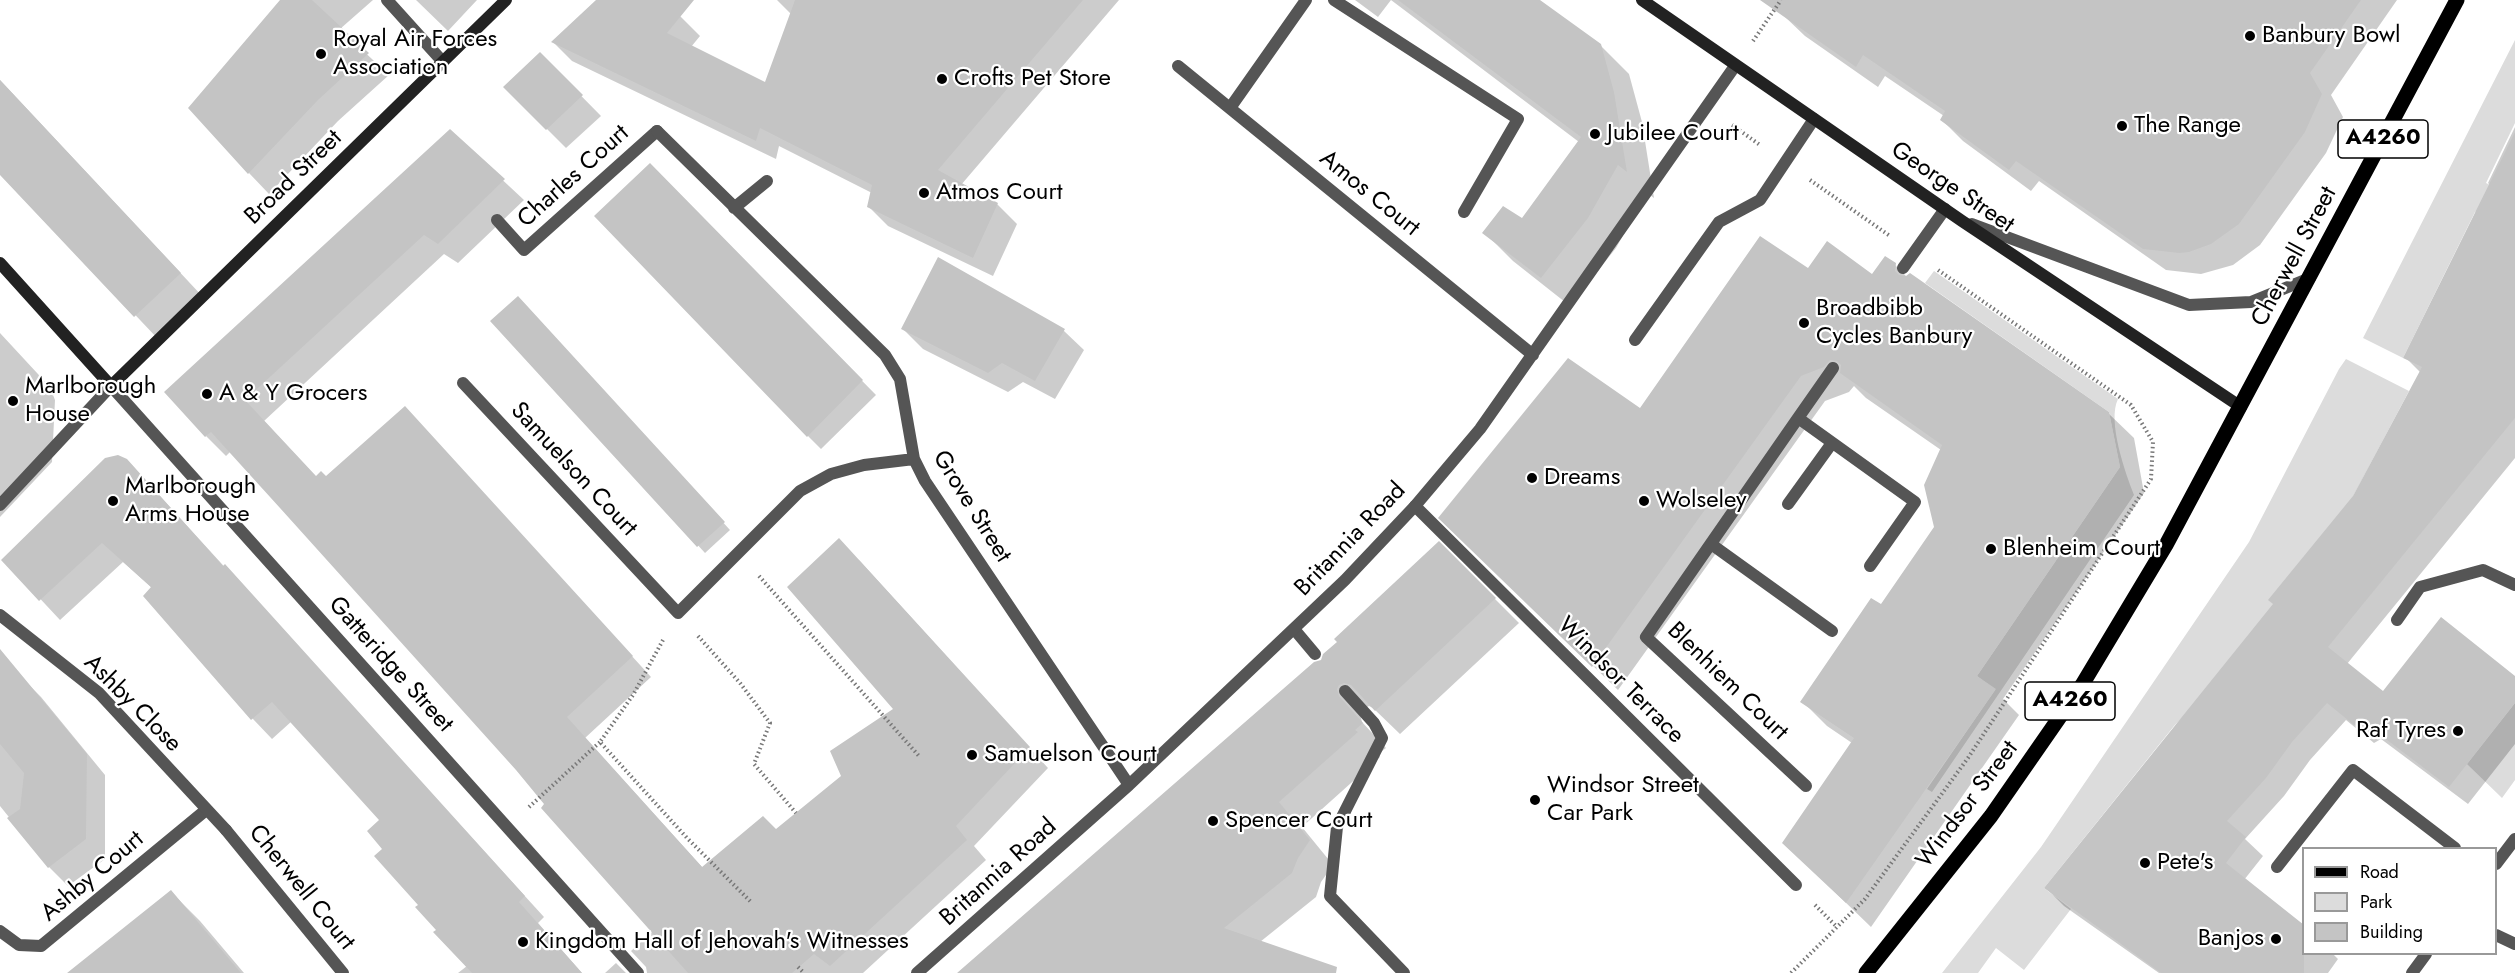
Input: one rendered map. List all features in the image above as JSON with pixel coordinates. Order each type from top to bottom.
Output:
[{"type":"main road","name":"Cherwell Street","points":[[2241,408],[2457,0]]},
{"type":"main road","name":"Windsor Street","points":[[1866,973],[1991,816],[2082,684],[2166,545],[2241,408]]},
{"type":"street","points":[[387,0],[443,62]]},
{"type":"street","name":"Broad Street","points":[[111,386],[506,0]]},
{"type":"street","points":[[1230,108],[1306,0]]},
{"type":"street","points":[[1334,0],[1518,119],[1464,212]]},
{"type":"street","name":"George Street","points":[[1642,0],[1962,221],[2241,408]]},
{"type":"street","name":"Amos Court","points":[[1178,66],[1533,355]]},
{"type":"street","name":"Britannia Road","points":[[917,973],[1129,784],[1345,580],[1415,506],[1480,429],[1736,66]]},
{"type":"street","points":[[1635,340],[1719,222],[1760,200],[1814,119]]},
{"type":"street","name":"Grove Street","points":[[657,131],[885,355],[900,380],[914,459],[926,481],[1129,784]]},
{"type":"street","name":"Charles Court","points":[[496,220],[524,250],[657,131]]},
{"type":"street","points":[[735,208],[767,180]]},
{"type":"street","points":[[1903,268],[1944,208]]},
{"type":"street","points":[[1962,221],[2189,305],[2251,302],[2310,278]]},
{"type":"street","points":[[0,263],[111,386],[0,505]]},
{"type":"street","points":[[1833,368],[1798,418],[1915,502],[1870,566]]},
{"type":"street","name":"Samuelson Court","points":[[463,383],[678,613]]},
{"type":"street","name":"Gatteridge Street","points":[[111,386],[638,973]]},
{"type":"street","name":"Blenhiem Court","points":[[1798,418],[1646,637],[1806,786]]},
{"type":"street","points":[[1788,504],[1832,443]]},
{"type":"street","points":[[678,613],[800,491],[831,474],[864,465],[914,459]]},
{"type":"street","name":"Windsor Terrace","points":[[1415,506],[1796,885]]},
{"type":"street","points":[[1711,544],[1832,631]]},
{"type":"street","points":[[2397,620],[2420,587],[2483,570],[2515,585]]},
{"type":"street","name":"Ashby Close","points":[[0,615],[99,693],[226,830]]},
{"type":"street","points":[[1294,629],[1315,654]]},
{"type":"street","points":[[1346,691],[1374,723],[1382,738],[1337,827],[1330,896],[1404,973]]},
{"type":"street","points":[[2277,867],[2353,770],[2452,847]]},
{"type":"street","name":"Ashby Court","points":[[0,931],[20,945],[41,946],[206,810]]},
{"type":"street","name":"Cherwell Court","points":[[226,830],[343,973]]},
{"type":"street","points":[[2497,863],[2515,839]]},
{"type":"street","points":[[2497,935],[2515,944]]},
{"type":"street","points":[[2412,973],[2426,955]]},
{"type":"path","points":[[1736,66],[1781,0]]},
{"type":"path","points":[[738,554],[791,609],[919,756]]},
{"type":"path","points":[[506,826],[600,742],[633,695],[678,613],[740,683],[770,723],[754,764],[796,813]]},
{"type":"path","points":[[600,742],[687,838],[752,903]]},
{"type":"path","points":[[798,967],[804,973]]},
{"type":"green space","points":[[2515,40],[2515,123],[2486,183],[2515,197],[2475,212],[2403,358],[2363,338]]},
{"type":"green space","points":[[1934,271],[2118,399],[2115,420],[2118,447],[2134,495],[1932,792],[1927,789],[1995,690],[1977,676],[2120,467],[2109,412],[1925,283]]},
{"type":"green space","points":[[2346,359],[2409,391],[2348,506],[2269,600],[2285,613],[2174,726],[2044,888],[2071,909],[2024,970],[1996,948],[1978,973],[1942,973],[2041,847],[2249,542]]},
{"type":"green space","points":[[2515,703],[2515,780],[2502,798],[2467,764]]},
{"type":"building","points":[[280,0],[312,0],[369,53],[318,100],[248,174],[188,108]]},
{"type":"building","points":[[596,0],[694,0],[667,33],[765,82],[795,0],[1083,0],[938,170],[998,203],[973,258],[867,207],[872,185],[760,128],[756,141],[551,42]]},
{"type":"building","name":"Jubilee Court","points":[[1398,0],[1540,0],[1601,44],[1614,92],[1627,172],[1618,165],[1588,218],[1541,278],[1482,233],[1503,206],[1522,218],[1581,137]]},
{"type":"building","name":"The Range","points":[[1760,0],[2361,0],[2310,73],[2322,94],[2305,132],[2239,224],[2211,244],[2179,253],[2143,249],[2016,161],[2009,170],[1940,120],[1945,111],[1863,55],[1856,67]]},
{"type":"building","points":[[540,52],[583,95],[546,130],[503,87]]},
{"type":"building","points":[[0,80],[181,273],[134,317],[0,175]]},
{"type":"building","points":[[450,129],[505,179],[438,244],[424,235],[245,400],[316,476],[321,471],[326,476],[405,406],[633,656],[567,717],[702,867],[763,816],[776,829],[841,776],[830,751],[893,709],[787,587],[839,538],[1030,747],[956,826],[967,840],[830,966],[814,954],[792,973],[688,973],[541,808],[544,804],[516,770],[280,508],[211,432],[205,437],[164,392]]},
{"type":"building","points":[[2515,132],[2515,418],[2328,647],[2383,691],[2441,617],[2515,676],[2515,703],[2449,787],[2362,721],[2354,725],[2327,703],[2292,742],[2266,778],[2227,821],[2246,837],[2226,863],[2302,923],[2304,973],[2161,973],[2044,888],[2273,604],[2268,600],[2353,496],[2422,367],[2403,358]]},
{"type":"building","points":[[650,163],[863,380],[807,437],[594,216]]},
{"type":"building","points":[[1760,236],[1808,268],[1827,241],[1872,274],[1885,256],[1896,263],[1895,271],[1899,275],[1906,276],[1910,273],[2109,412],[2120,467],[1977,676],[1996,689],[1846,903],[1782,843],[1854,738],[1800,702],[1871,598],[1881,604],[1934,527],[1924,485],[1942,445],[1840,373],[1841,365],[1837,361],[1830,360],[1824,367],[1801,376],[1592,667],[1438,518],[1568,358],[1640,408]]},
{"type":"building","points":[[938,257],[1065,329],[1035,381],[1002,363],[988,373],[901,329]]},
{"type":"building","points":[[518,296],[725,522],[697,547],[490,321]]},
{"type":"building","points":[[118,455],[127,459],[223,566],[225,564],[525,896],[519,902],[582,973],[472,973],[433,932],[436,930],[415,907],[418,905],[374,856],[382,849],[367,831],[379,820],[272,702],[251,720],[143,596],[151,587],[102,543],[39,601],[1,560],[105,458]]},
{"type":"building","name":"Spencer Court","points":[[1439,541],[1496,598],[1375,711],[1351,685],[1344,683],[1339,685],[1337,689],[1339,696],[1363,723],[1355,730],[1358,732],[1279,802],[1310,840],[1298,858],[1292,873],[1224,928],[1337,967],[1336,973],[957,973],[1314,662],[1321,660],[1323,654],[1337,642],[1334,639]]},
{"type":"building","points":[[0,649],[87,754],[86,839],[48,868],[7,818],[20,809],[24,773],[0,744]]},
{"type":"building","points":[[171,890],[241,973],[67,973]]},
{"type":"place","name":"Banbury Bowl","points":[[2250,36]]},
{"type":"place","name":"Royal Air Forces Association","points":[[321,54]]},
{"type":"place","name":"Crofts Pet Store","points":[[942,79]]},
{"type":"place","name":"The Range","points":[[2122,126]]},
{"type":"place","name":"Jubilee Court","points":[[1595,134]]},
{"type":"place","name":"Atmos Court","points":[[924,193]]},
{"type":"place","name":"Broadbibb Cycles Banbury","points":[[1804,323]]},
{"type":"place","name":"A & Y Grocers","points":[[207,394]]},
{"type":"place","name":"Marlborough House","points":[[13,401]]},
{"type":"place","name":"Dreams","points":[[1532,478]]},
{"type":"place","name":"Marlborough Arms House","points":[[113,501]]},
{"type":"place","name":"Wolseley","points":[[1644,501]]},
{"type":"place","name":"Blenheim Court","points":[[1991,549]]},
{"type":"place","name":"Raf Tyres","points":[[2458,731]]},
{"type":"place","name":"Samuelson Court","points":[[972,755]]},
{"type":"place","name":"Windsor Street Car Park","points":[[1535,800]]},
{"type":"place","name":"Spencer Court","points":[[1213,821]]},
{"type":"place","name":"Pete's","points":[[2145,863]]},
{"type":"place","name":"Banjos","points":[[2276,939]]},
{"type":"place","name":"Kingdom Hall of Jehovah's Witnesses","points":[[523,942]]}]
